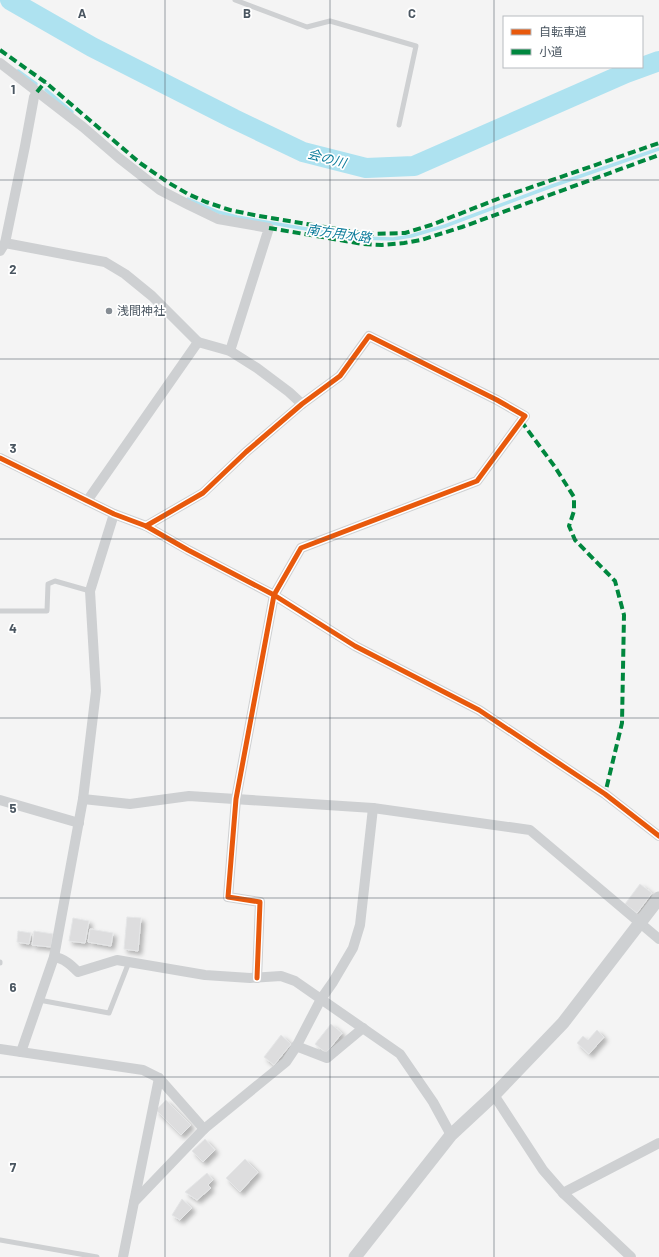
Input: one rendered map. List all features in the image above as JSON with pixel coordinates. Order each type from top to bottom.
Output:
[{"type":"street","points":[[0,64],[83,127],[118,158],[160,190],[218,219],[269,228],[230,351]]},
{"type":"street","points":[[37,92],[34,97],[25,146],[2,247],[105,262],[125,274],[152,296],[198,342],[230,351],[258,368],[302,404]]},
{"type":"street","points":[[146,526],[203,493],[246,452],[302,404],[340,376],[369,336],[525,416],[477,481],[301,548],[274,595],[236,799],[228,897],[260,902],[257,978]]},
{"type":"street","points":[[87,501],[198,342]]},
{"type":"street","points":[[0,458],[114,514],[146,526],[274,595],[355,646],[479,710],[605,794],[659,836]]},
{"type":"street","points":[[21,1052],[54,958],[84,799],[96,691],[90,591],[114,514]]},
{"type":"street","points":[[84,799],[130,804],[188,796],[373,808],[530,830],[643,919],[659,939]]},
{"type":"street","points":[[0,800],[79,823]]},
{"type":"street","points":[[134,1202],[204,1129],[286,1062],[296,1046],[321,999],[353,948],[360,925],[373,808]]},
{"type":"street","points":[[355,1257],[451,1135],[494,1095],[563,1024],[659,898]]},
{"type":"street","points":[[643,919],[659,913]]},
{"type":"street","points":[[54,958],[59,958],[71,965],[78,972],[117,960],[205,975],[250,978],[281,976],[295,981],[400,1054],[433,1102],[451,1135]]},
{"type":"street","points":[[296,1046],[327,1058],[363,1028]]},
{"type":"street","points":[[0,1049],[143,1070],[159,1078],[204,1129]]},
{"type":"street","points":[[123,1257],[159,1078]]},
{"type":"street","points":[[494,1095],[543,1170],[563,1193],[631,1257]]},
{"type":"street","points":[[563,1193],[659,1143]]},
{"type":"lane","points":[[235,0],[308,27],[330,21],[416,46],[400,125]]},
{"type":"lane","points":[[0,611],[47,611],[48,584],[55,581],[90,591]]},
{"type":"lane","points":[[39,1000],[109,1013],[129,962]]},
{"type":"lane","points":[[0,1240],[97,1257]]},
{"type":"building","points":[[640,884],[652,893],[637,913],[625,904]]},
{"type":"building","points":[[127,917],[141,918],[138,951],[124,949]]},
{"type":"building","points":[[73,918],[89,921],[85,943],[69,941]]},
{"type":"building","points":[[90,929],[113,933],[111,946],[88,942]]},
{"type":"building","points":[[18,931],[31,933],[29,944],[17,942]]},
{"type":"building","points":[[34,931],[53,934],[51,947],[32,945]]},
{"type":"building","points":[[331,1024],[342,1033],[326,1053],[315,1044]]},
{"type":"building","points":[[597,1030],[604,1037],[589,1054],[577,1043],[583,1036],[588,1040]]},
{"type":"building","points":[[281,1035],[291,1044],[274,1065],[264,1057]]},
{"type":"building","points":[[166,1100],[191,1125],[181,1135],[156,1110]]},
{"type":"building","points":[[205,1139],[215,1150],[203,1162],[192,1151]]},
{"type":"building","points":[[245,1159],[258,1172],[240,1192],[226,1178]]},
{"type":"building","points":[[207,1173],[213,1180],[208,1185],[211,1188],[197,1200],[185,1192]]},
{"type":"building","points":[[182,1199],[192,1208],[180,1220],[172,1215]]},
{"type":"waterway","name":"会の川","points":[[10,0],[92,47],[303,152],[366,168],[414,166],[640,68]]},
{"type":"waterway","name":"会の川","points":[[643,67],[659,61]]},
{"type":"waterway","name":"南方用水路","points":[[18,71],[36,84]]},
{"type":"waterway","name":"南方用水路","points":[[46,90],[72,112]]},
{"type":"waterway","name":"南方用水路","points":[[188,199],[218,212],[237,217],[359,238],[393,239],[411,236],[445,226],[552,186],[659,149]]},
{"type":"marked path","points":[[0,50],[45,82],[140,163],[188,194],[230,210],[367,234],[405,233],[431,225],[500,198],[659,143]]},
{"type":"marked path","points":[[37,92],[45,82]]},
{"type":"marked path","points":[[269,228],[363,244],[382,245],[421,240],[462,227],[659,155]]},
{"type":"marked path","points":[[521,421],[555,467],[574,497],[574,511],[569,526],[575,540],[615,581],[624,615],[622,723],[605,794]]},
{"type":"cycle path","points":[[146,526],[203,493],[246,452],[302,404],[340,376],[369,336],[497,400],[525,416],[477,481],[301,548],[274,595],[236,799],[228,897],[260,902],[257,978]]},
{"type":"cycle path","points":[[0,458],[114,514],[146,526],[274,595],[355,646],[479,710],[605,794],[659,836]]},
{"type":"place","name":"浅間神社","points":[[109,311]]}]
